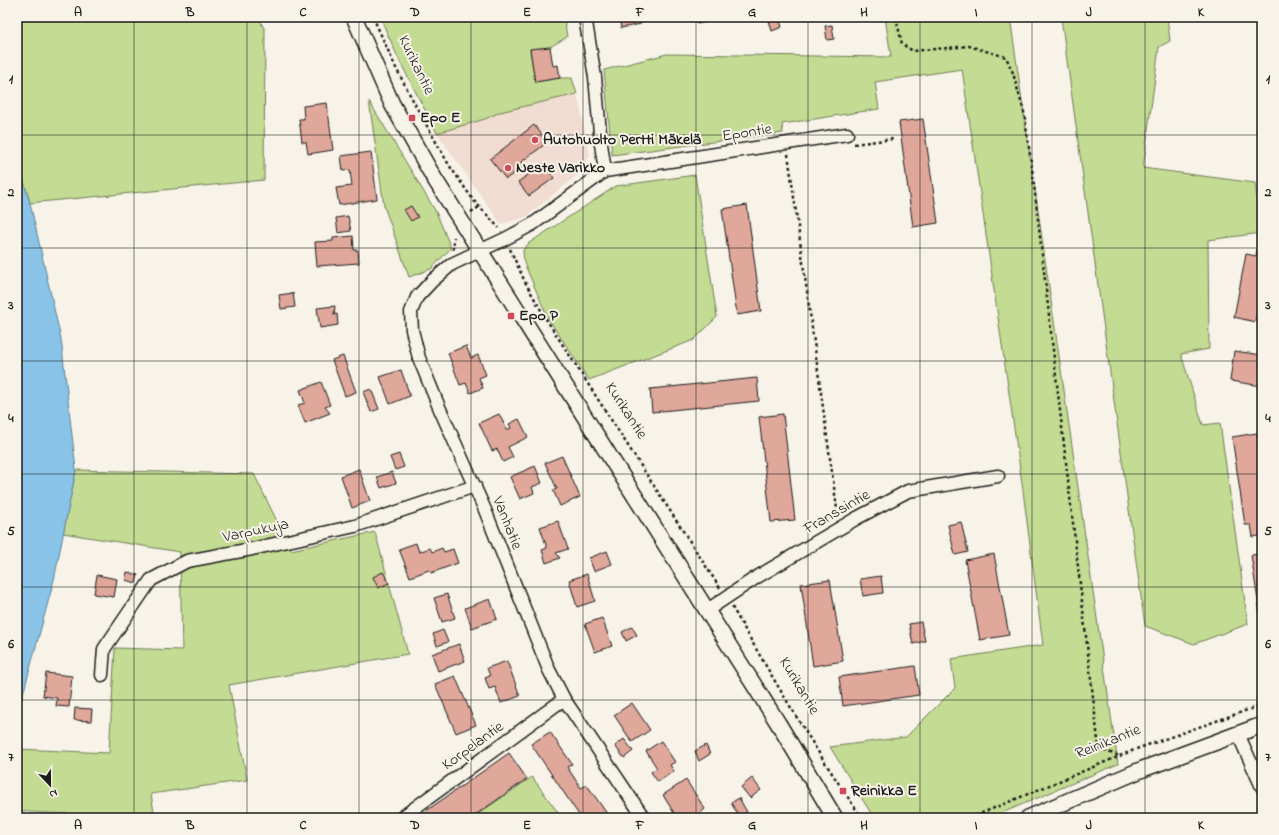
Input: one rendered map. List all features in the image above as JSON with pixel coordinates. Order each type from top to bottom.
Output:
[{"type":"street","points":[[354,17],[392,104],[434,178],[778,724],[835,818]]},
{"type":"street","points":[[585,17],[595,77],[605,171]]},
{"type":"street","name":"Epontie","points":[[605,171],[789,150],[850,139]]},
{"type":"street","name":"Vanhatie","points":[[605,171],[533,224],[452,264],[432,281],[417,297],[411,312],[412,330],[419,358],[439,407],[475,486],[549,670],[564,700],[644,818]]},
{"type":"street","name":"Franssintie","points":[[706,611],[840,528],[908,491],[998,476]]},
{"type":"street","name":"Varpukuja","points":[[102,675],[104,649],[151,580],[188,561],[252,549],[355,526],[475,486]]},
{"type":"street","name":"Korpelantie","points":[[401,818],[564,700]]},
{"type":"street","points":[[1028,818],[1143,769],[1262,725]]},
{"type":"street","points":[[1238,734],[1262,787]]},
{"type":"path","name":"Kurikantie","points":[[373,17],[395,66],[449,165],[474,201],[498,226],[525,282],[546,319],[726,598],[780,691],[826,765],[862,818]]},
{"type":"path","points":[[896,17],[902,44],[913,51],[969,46],[1006,57],[1024,112],[1033,176],[1099,749],[1120,756]]},
{"type":"path","points":[[850,139],[892,139]]},
{"type":"path","points":[[789,150],[840,528]]},
{"type":"path","points":[[498,226],[506,224]]},
{"type":"path","points":[[512,253],[515,248]]},
{"type":"path","name":"Reinikantie","points":[[970,818],[1120,756],[1262,705]]},
{"type":"shaded area","points":[[577,94],[590,155],[581,172],[526,217],[501,224],[437,133],[485,119],[500,112]]},
{"type":"green space","points":[[17,17],[258,17],[265,30],[264,180],[30,203],[17,158]]},
{"type":"green space","points":[[380,17],[564,17],[567,37],[550,47],[530,49],[535,82],[560,78],[572,78],[577,94],[500,112],[485,119],[437,133],[400,62]]},
{"type":"green space","points":[[885,17],[1010,17],[1118,764],[990,818],[874,818],[830,747],[906,737],[955,688],[951,659],[1043,645],[1022,483],[962,69],[875,82],[879,109],[782,124],[783,133],[612,155],[604,70],[667,54],[891,57]]},
{"type":"green space","points":[[1061,17],[1167,17],[1170,41],[1159,47],[1143,168],[1255,183],[1261,233],[1208,240],[1209,349],[1181,354],[1203,425],[1220,423],[1248,624],[1194,644],[1145,626]]},
{"type":"green space","points":[[369,101],[436,212],[451,248],[431,269],[409,277],[384,206]]},
{"type":"green space","points":[[695,175],[717,317],[694,340],[589,380],[549,320],[524,263],[523,250],[529,243],[616,186]]},
{"type":"green space","points":[[76,470],[254,474],[291,550],[375,532],[408,654],[229,685],[247,780],[151,794],[155,818],[29,812],[17,810],[17,749],[109,753],[115,648],[182,650],[180,552],[63,533]]},
{"type":"green space","points":[[532,777],[562,818],[472,818]]},
{"type":"water","points":[[17,158],[30,203],[61,339],[76,470],[54,580],[19,709],[17,745]]},
{"type":"building","points":[[619,17],[640,17],[641,24],[621,28]]},
{"type":"building","points":[[696,17],[709,17],[710,21],[697,24]]},
{"type":"building","points":[[768,17],[779,17],[782,27],[772,31]]},
{"type":"building","points":[[832,25],[834,39],[827,40],[825,26]]},
{"type":"building","points":[[550,47],[553,66],[558,65],[560,78],[535,82],[530,49]]},
{"type":"building","points":[[327,103],[333,150],[308,154],[306,142],[302,142],[299,119],[304,119],[303,106]]},
{"type":"building","points":[[923,119],[938,223],[913,227],[899,122]]},
{"type":"building","points":[[534,125],[548,142],[521,162],[524,166],[506,179],[490,159]]},
{"type":"building","points":[[371,152],[377,199],[339,205],[336,188],[352,186],[350,170],[343,171],[341,156]]},
{"type":"building","points":[[544,164],[554,178],[529,196],[518,182]]},
{"type":"building","points":[[747,205],[761,311],[737,315],[722,209]]},
{"type":"building","points":[[411,206],[418,217],[411,221],[404,210]]},
{"type":"building","points":[[348,216],[351,231],[338,233],[336,218]]},
{"type":"building","points":[[353,236],[354,250],[358,250],[359,263],[317,266],[315,242],[333,241],[333,238]]},
{"type":"building","points":[[1257,249],[1262,250],[1262,293],[1260,293],[1255,322],[1234,317],[1246,254],[1256,256]]},
{"type":"building","points":[[293,293],[295,307],[281,309],[279,295]]},
{"type":"building","points":[[335,306],[334,315],[337,314],[338,325],[320,328],[317,308]]},
{"type":"building","points":[[466,346],[471,358],[478,355],[486,375],[479,378],[483,388],[470,393],[466,383],[460,385],[448,353]]},
{"type":"building","points":[[1234,351],[1262,355],[1262,386],[1230,381]]},
{"type":"building","points":[[343,356],[356,392],[345,396],[332,360]]},
{"type":"building","points":[[401,370],[410,396],[390,404],[380,377]]},
{"type":"building","points":[[757,378],[759,401],[652,412],[650,389]]},
{"type":"building","points":[[321,382],[330,405],[325,407],[330,413],[305,423],[298,405],[305,403],[300,390]]},
{"type":"building","points":[[371,389],[379,409],[371,412],[363,392]]},
{"type":"building","points":[[499,414],[507,430],[511,428],[509,424],[519,419],[528,437],[508,447],[513,457],[503,462],[497,449],[492,451],[479,423]]},
{"type":"building","points":[[783,414],[795,520],[771,522],[759,417]]},
{"type":"building","points":[[1257,433],[1262,468],[1262,554],[1259,536],[1253,537],[1251,525],[1245,525],[1232,437]]},
{"type":"building","points":[[399,454],[404,467],[395,470],[390,457]]},
{"type":"building","points":[[562,456],[580,497],[560,506],[553,490],[557,489],[545,463]]},
{"type":"building","points":[[535,466],[542,483],[532,487],[534,493],[520,499],[510,477]]},
{"type":"building","points":[[359,469],[370,501],[352,508],[341,476]]},
{"type":"building","points":[[392,472],[396,483],[381,488],[377,477]]},
{"type":"building","points":[[558,521],[568,549],[556,553],[560,558],[546,563],[542,550],[547,548],[540,527]]},
{"type":"building","points":[[961,522],[968,552],[955,555],[948,525]]},
{"type":"building","points":[[416,543],[419,552],[430,548],[432,552],[442,548],[444,552],[453,549],[458,563],[431,573],[429,570],[410,577],[399,549]]},
{"type":"building","points":[[607,551],[612,564],[594,571],[589,558]]},
{"type":"building","points":[[994,554],[1009,635],[980,640],[965,560]]},
{"type":"building","points":[[1262,554],[1262,628],[1251,555]]},
{"type":"building","points":[[127,572],[138,575],[136,583],[125,580]]},
{"type":"building","points":[[383,572],[389,583],[378,588],[373,577]]},
{"type":"building","points":[[587,574],[595,601],[577,607],[569,580]]},
{"type":"building","points":[[97,575],[117,579],[114,597],[94,594]]},
{"type":"building","points":[[881,576],[883,593],[863,596],[860,579]]},
{"type":"building","points":[[830,580],[843,661],[813,666],[801,584]]},
{"type":"building","points":[[447,594],[455,618],[442,622],[434,598]]},
{"type":"building","points":[[490,599],[497,619],[472,628],[465,608]]},
{"type":"building","points":[[602,618],[612,646],[595,652],[585,624]]},
{"type":"building","points":[[921,622],[925,641],[913,644],[909,624]]},
{"type":"building","points":[[632,627],[637,635],[626,641],[622,632]]},
{"type":"building","points":[[443,630],[448,642],[437,646],[433,634]]},
{"type":"building","points":[[459,644],[465,661],[438,671],[432,654]]},
{"type":"building","points":[[507,661],[520,696],[501,703],[495,687],[489,689],[485,678],[490,676],[487,668]]},
{"type":"building","points":[[915,666],[919,695],[843,706],[839,677]]},
{"type":"building","points":[[46,673],[72,676],[69,707],[56,706],[57,698],[43,696]]},
{"type":"building","points":[[455,676],[476,725],[456,733],[435,684]]},
{"type":"building","points":[[632,703],[650,730],[632,742],[614,715]]},
{"type":"building","points":[[75,708],[92,709],[91,721],[74,720]]},
{"type":"building","points":[[550,732],[572,764],[567,767],[581,788],[587,785],[610,818],[581,818],[531,744]]},
{"type":"building","points":[[624,739],[633,751],[624,758],[615,746]]},
{"type":"building","points":[[661,741],[675,762],[670,765],[674,771],[658,782],[651,772],[657,768],[646,751]]},
{"type":"building","points":[[706,745],[710,754],[699,761],[695,751]]},
{"type":"building","points":[[509,753],[527,779],[471,818],[416,818]]},
{"type":"building","points":[[752,778],[761,790],[750,798],[741,787]]},
{"type":"building","points":[[686,780],[705,809],[699,814],[701,818],[677,818],[663,795]]},
{"type":"building","points":[[739,798],[747,812],[739,816],[731,803]]},
{"type":"place","name":"Epo E","points":[[412,118]]},
{"type":"place","name":"Autohuolto Pertti Mäkelä","points":[[535,140]]},
{"type":"place","name":"Neste Varikko","points":[[508,168]]},
{"type":"place","name":"Epo P","points":[[511,316]]},
{"type":"place","name":"Reinikka E","points":[[843,791]]}]
